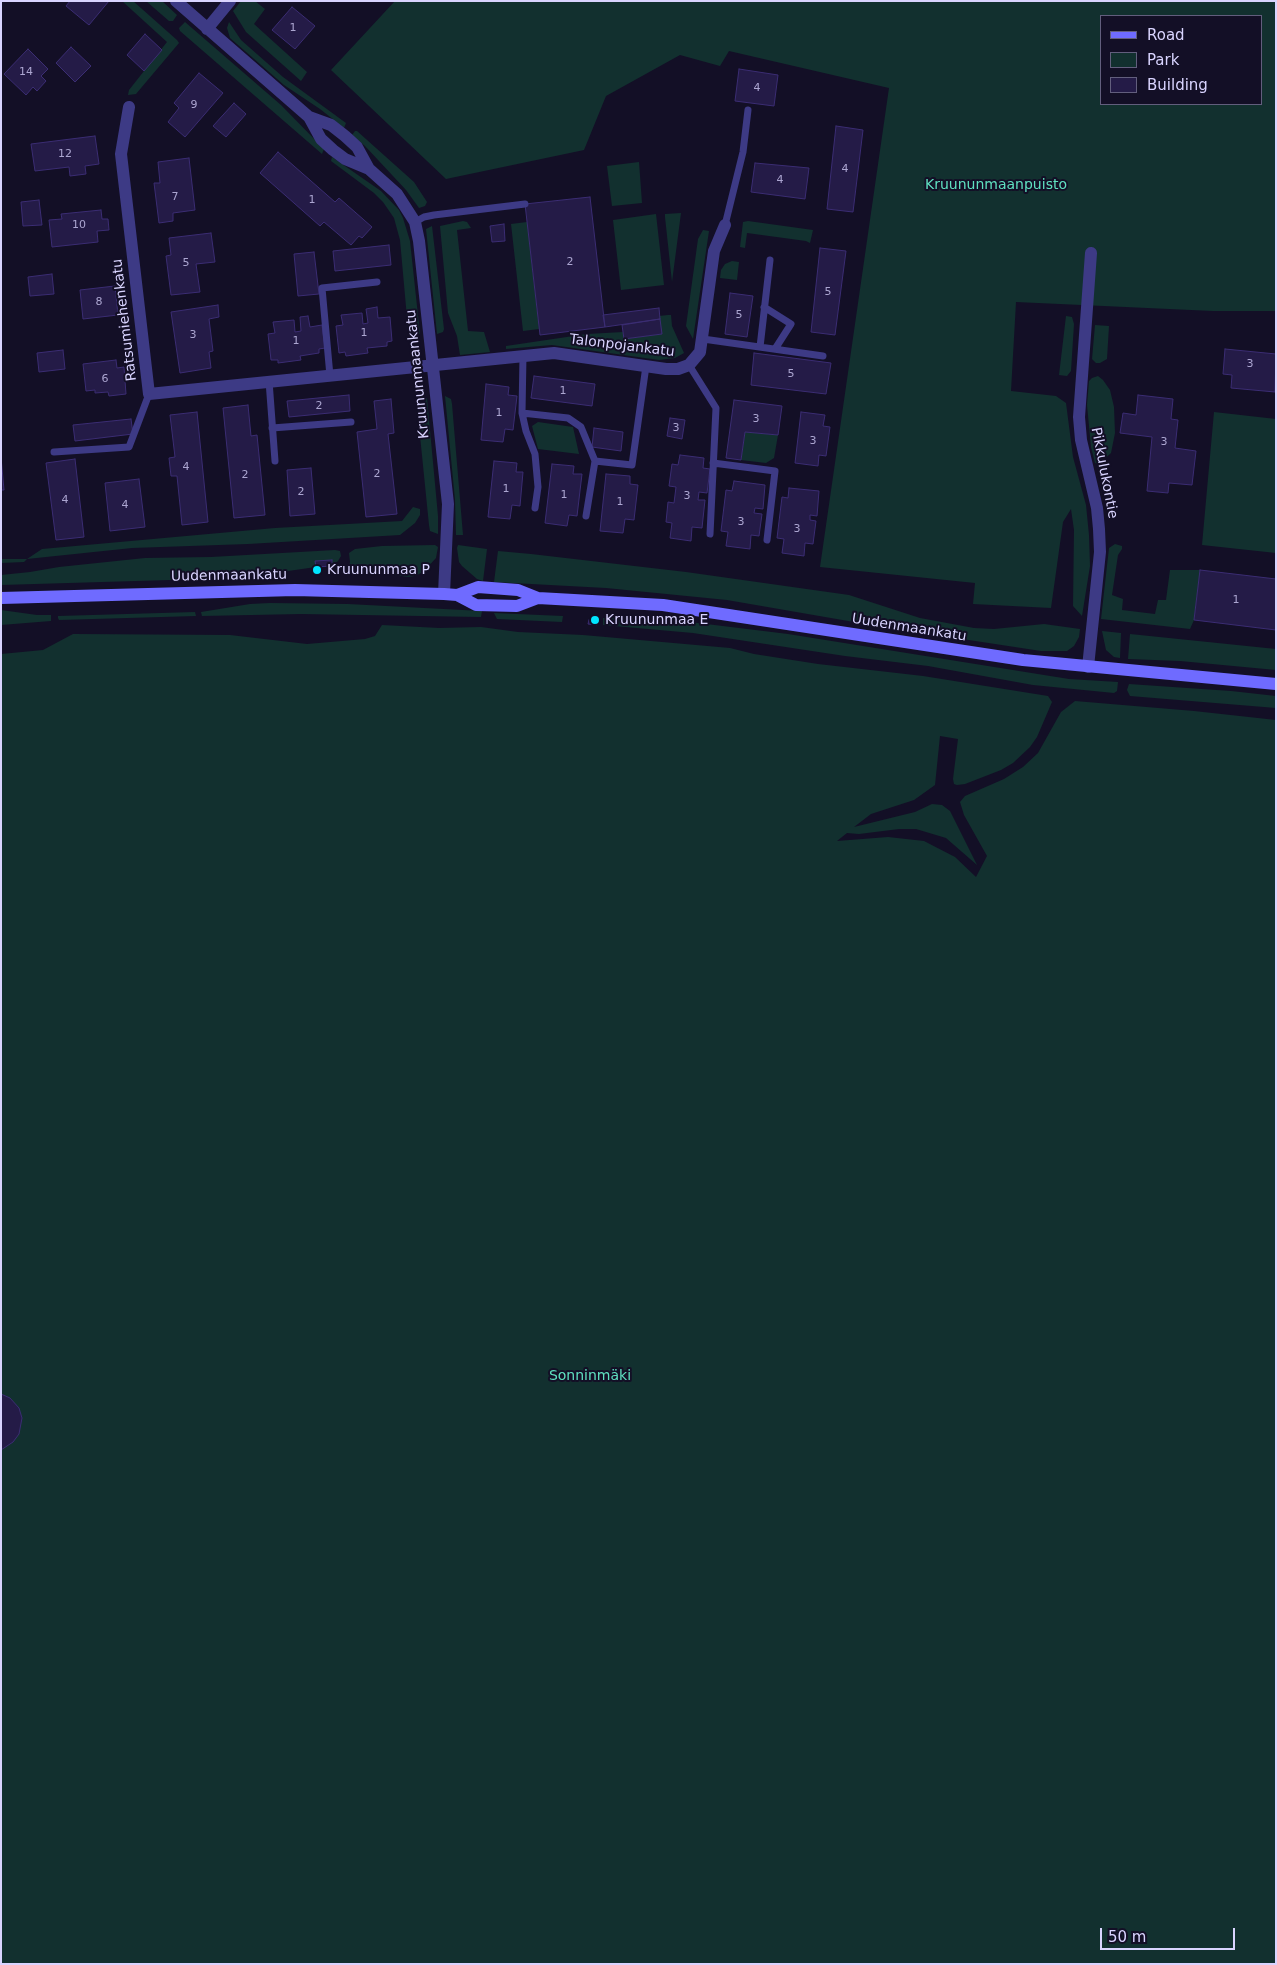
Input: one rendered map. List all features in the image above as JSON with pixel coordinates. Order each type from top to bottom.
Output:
[{"type":"main road","name":"Uudenmaankatu","points":[[457,596],[478,587],[518,590],[538,598],[664,606],[1023,660],[1276,684]]},
{"type":"main road","name":"Uudenmaankatu","points":[[1,598],[295,590],[444,594],[457,596],[476,605],[517,606],[538,598]]},
{"type":"street","name":"Kruununmaankatu","points":[[176,1],[309,117],[331,126],[345,136],[357,147],[369,169]]},
{"type":"street","points":[[207,29],[230,1]]},
{"type":"street","name":"Ratsumiehenkatu","points":[[129,108],[121,154],[149,394],[433,366]]},
{"type":"street","name":"Kruununmaankatu","points":[[309,117],[321,139],[333,150],[345,159],[369,169],[398,194],[415,222],[419,241],[448,504],[444,594]]},
{"type":"street","name":"Talonpojankatu","points":[[433,366],[554,353],[678,369],[689,365],[700,352],[714,251],[725,225]]},
{"type":"street","name":"Pikkulukontie","points":[[1088,667],[1100,552],[1097,508],[1080,440],[1079,417],[1091,253]]},
{"type":"lane","points":[[725,225],[743,152],[748,110]]},
{"type":"lane","points":[[415,222],[424,217],[434,215],[525,204]]},
{"type":"lane","points":[[760,347],[770,260]]},
{"type":"lane","points":[[330,376],[322,288],[377,282]]},
{"type":"lane","points":[[764,307],[791,324],[776,349]]},
{"type":"lane","points":[[703,339],[823,356]]},
{"type":"lane","points":[[523,356],[522,413],[535,454],[538,487],[535,508]]},
{"type":"lane","points":[[689,365],[716,408],[710,534]]},
{"type":"lane","points":[[595,462],[632,465],[646,366]]},
{"type":"lane","points":[[269,381],[275,461]]},
{"type":"lane","points":[[54,452],[129,447],[149,394]]},
{"type":"lane","points":[[522,413],[568,418],[581,428],[595,462],[586,516]]},
{"type":"lane","points":[[272,428],[351,422]]},
{"type":"lane","points":[[713,462],[775,471],[767,540]]},
{"type":"green space","points":[[122,1],[133,1],[179,43],[136,94],[128,95],[129,90],[167,42]]},
{"type":"green space","points":[[146,1],[162,1],[177,15],[173,21],[169,21]]},
{"type":"green space","points":[[241,1],[255,1],[265,9],[254,24],[307,72],[301,81],[246,32],[233,11]]},
{"type":"green space","name":"Kruununmaanpuisto","points":[[395,1],[1276,1],[1276,311],[1213,311],[1016,302],[1011,391],[1056,396],[1066,403],[1073,457],[1086,505],[1089,535],[1090,566],[1082,616],[1073,606],[1074,530],[1071,509],[1063,522],[1051,608],[973,604],[975,583],[820,567],[889,88],[729,51],[720,66],[680,55],[606,96],[584,150],[446,179],[331,70]]},
{"type":"green space","points":[[185,22],[281,105],[324,149],[322,154],[180,31],[179,28]]},
{"type":"green space","points":[[229,22],[241,40],[283,77],[346,123],[344,128],[284,85],[230,38],[227,28]]},
{"type":"green space","points":[[355,131],[414,182],[427,202],[425,206],[419,208],[406,190],[365,146],[352,135]]},
{"type":"green space","points":[[332,157],[381,191],[399,210],[403,218],[410,241],[420,334],[412,334],[408,329],[400,240],[394,218],[374,193],[331,161]]},
{"type":"green space","points":[[639,162],[642,203],[612,206],[607,166]]},
{"type":"green space","points":[[681,213],[672,282],[665,214]]},
{"type":"green space","points":[[656,214],[664,285],[621,290],[613,220]]},
{"type":"green space","points":[[463,221],[467,222],[471,228],[457,230],[468,331],[484,332],[490,352],[460,355],[457,336],[448,313],[440,226]]},
{"type":"green space","points":[[748,221],[813,230],[810,243],[747,233],[745,248],[740,247],[743,222]]},
{"type":"green space","points":[[527,222],[539,329],[523,331],[511,224]]},
{"type":"green space","points":[[432,226],[444,329],[443,332],[437,334],[426,229]]},
{"type":"green space","points":[[703,230],[709,231],[693,339],[686,326],[698,239]]},
{"type":"green space","points":[[732,261],[739,262],[737,280],[720,278],[721,270],[725,264]]},
{"type":"green space","points":[[671,315],[672,326],[684,353],[675,358],[659,360],[552,345],[506,349],[506,346],[587,334],[623,332],[624,339],[661,334],[659,316]]},
{"type":"green space","points":[[1066,316],[1072,317],[1074,324],[1071,371],[1067,376],[1059,375]]},
{"type":"green space","points":[[1095,325],[1109,326],[1107,359],[1100,363],[1096,363],[1092,359]]},
{"type":"green space","points":[[1098,376],[1110,390],[1114,407],[1115,433],[1111,453],[1099,464],[1095,463],[1091,447],[1087,405],[1089,381]]},
{"type":"green space","points":[[445,396],[451,399],[452,404],[463,535],[456,535],[455,500]]},
{"type":"green space","points":[[427,398],[438,534],[430,531],[429,525],[417,406],[421,400]]},
{"type":"green space","points":[[1214,412],[1276,419],[1276,553],[1202,545]]},
{"type":"green space","points":[[538,422],[573,427],[579,454],[538,449],[532,426]]},
{"type":"green space","points":[[745,432],[778,435],[774,458],[766,463],[741,460]]},
{"type":"green space","points":[[413,507],[420,509],[420,515],[415,523],[400,535],[248,544],[132,548],[27,559],[42,549],[275,528],[402,521]]},
{"type":"green space","points":[[1115,544],[1122,546],[1122,549],[1118,555],[1112,595],[1123,599],[1122,610],[1155,614],[1158,600],[1166,600],[1170,570],[1200,570],[1194,620],[1190,629],[1101,619],[1109,548]]},
{"type":"green space","points":[[435,545],[438,547],[436,558],[423,572],[415,576],[408,577],[349,568],[349,553],[355,549],[382,546]]},
{"type":"green space","points":[[458,545],[487,549],[483,581],[477,579],[459,562]]},
{"type":"green space","points":[[340,551],[341,556],[332,566],[331,560],[316,561],[316,567],[288,571],[271,577],[1,585],[1,575],[59,567],[145,558],[211,557]]},
{"type":"green space","points":[[498,551],[686,572],[849,595],[920,618],[974,628],[994,629],[1044,624],[1080,629],[1079,637],[1074,646],[1067,651],[1041,651],[877,626],[727,600],[606,588],[494,582]]},
{"type":"green space","points":[[1,559],[27,559],[24,562],[1,563]]},
{"type":"green space","points":[[250,604],[348,604],[482,611],[481,617],[301,614],[202,616],[201,612]]},
{"type":"green space","points":[[1,610],[51,615],[51,621],[1,625]]},
{"type":"green space","points":[[195,612],[196,616],[59,620],[58,618],[58,616]]},
{"type":"green space","points":[[494,613],[563,616],[562,622],[497,619]]},
{"type":"green space","points":[[641,616],[788,634],[1069,679],[1118,682],[1117,691],[1114,693],[1033,685],[928,666],[845,656],[693,633],[603,625],[603,618]]},
{"type":"green space","name":"Sonninmäki","points":[[382,625],[439,628],[481,627],[518,632],[583,635],[730,648],[754,654],[818,664],[923,676],[1048,696],[1052,702],[1037,737],[1030,747],[1013,763],[1001,770],[965,784],[954,784],[958,739],[940,736],[935,785],[914,800],[871,814],[854,827],[915,812],[932,804],[942,805],[950,811],[977,865],[946,838],[916,829],[859,834],[847,833],[837,841],[888,837],[924,841],[955,857],[976,877],[987,856],[964,815],[960,802],[965,796],[1004,779],[1023,767],[1038,753],[1061,712],[1075,701],[1276,720],[1276,1964],[1,1964],[1,654],[43,650],[73,634],[230,635],[307,644],[365,639],[375,636]]},
{"type":"green space","points":[[1102,631],[1121,633],[1120,658],[1114,657],[1106,650]]},
{"type":"green space","points":[[1130,634],[1276,649],[1276,670],[1180,661],[1128,659]]},
{"type":"green space","points":[[1129,684],[1276,696],[1276,708],[1130,696],[1127,690]]},
{"type":"building","points":[[70,1],[109,1],[89,25],[66,6]]},
{"type":"building","points":[[292,7],[315,26],[295,49],[272,30]]},
{"type":"building","points":[[145,34],[162,50],[144,71],[127,55]]},
{"type":"building","points":[[71,47],[91,66],[75,82],[56,63]]},
{"type":"building","points":[[28,49],[48,69],[41,76],[46,81],[37,91],[33,87],[26,95],[4,74]]},
{"type":"building","points":[[739,69],[778,75],[774,106],[735,101]]},
{"type":"building","points":[[199,73],[223,93],[185,137],[168,122],[179,108],[174,103]]},
{"type":"building","points":[[234,103],[246,114],[226,137],[213,126]]},
{"type":"building","points":[[836,126],[863,130],[853,212],[827,209]]},
{"type":"building","points":[[95,136],[99,164],[85,166],[86,174],[70,176],[69,167],[35,171],[31,144]]},
{"type":"building","points":[[278,152],[335,202],[339,198],[372,227],[362,238],[359,236],[351,245],[324,222],[320,226],[260,173]]},
{"type":"building","points":[[189,158],[195,210],[173,213],[173,221],[159,223],[154,183],[160,183],[158,162]]},
{"type":"building","points":[[755,163],[809,168],[805,199],[751,192]]},
{"type":"building","points":[[590,197],[605,327],[540,335],[525,204]]},
{"type":"building","points":[[39,200],[42,225],[23,226],[21,202]]},
{"type":"building","points":[[101,210],[102,219],[108,219],[109,230],[97,231],[98,242],[52,247],[49,220],[62,219],[61,214]]},
{"type":"building","points":[[504,224],[505,241],[492,242],[490,226]]},
{"type":"building","points":[[211,233],[215,262],[196,264],[200,292],[171,295],[166,256],[171,255],[169,238]]},
{"type":"building","points":[[389,245],[391,265],[335,271],[333,251]]},
{"type":"building","points":[[820,248],[846,251],[835,335],[811,332]]},
{"type":"building","points":[[314,252],[319,294],[298,296],[294,254]]},
{"type":"building","points":[[52,274],[54,294],[30,296],[28,277]]},
{"type":"building","points":[[115,286],[118,315],[83,319],[80,290]]},
{"type":"building","points":[[730,293],[753,296],[747,337],[725,334]]},
{"type":"building","points":[[218,305],[219,317],[209,319],[213,351],[209,352],[211,368],[180,373],[171,312]]},
{"type":"building","points":[[377,307],[378,318],[390,317],[392,341],[387,342],[387,346],[367,348],[368,353],[346,356],[345,352],[339,353],[336,326],[343,325],[341,315],[362,313],[363,324],[368,323],[366,309]]},
{"type":"building","points":[[659,308],[660,319],[605,327],[603,315]]},
{"type":"building","points":[[308,316],[310,327],[322,325],[325,348],[319,349],[319,353],[300,356],[301,360],[278,363],[278,360],[271,360],[268,334],[275,333],[273,322],[294,320],[295,332],[301,331],[300,317]]},
{"type":"building","points":[[660,319],[662,334],[624,339],[622,325]]},
{"type":"building","points":[[1225,349],[1276,354],[1275,392],[1231,388],[1232,375],[1223,374]]},
{"type":"building","points":[[63,350],[65,369],[39,372],[37,353]]},
{"type":"building","points":[[754,353],[831,363],[826,394],[751,385]]},
{"type":"building","points":[[116,360],[117,368],[124,367],[126,394],[109,396],[108,392],[95,393],[95,390],[86,391],[83,364]]},
{"type":"building","points":[[534,376],[595,384],[592,406],[531,398]]},
{"type":"building","points":[[486,384],[509,387],[508,395],[517,396],[513,430],[505,429],[503,442],[481,440]]},
{"type":"building","points":[[349,395],[350,411],[289,417],[287,401]]},
{"type":"building","points":[[1138,395],[1173,399],[1171,419],[1178,420],[1175,448],[1196,451],[1192,485],[1169,483],[1168,493],[1147,491],[1152,437],[1120,433],[1123,413],[1136,415]]},
{"type":"building","points":[[391,399],[394,433],[388,434],[397,514],[366,517],[357,432],[377,429],[374,401]]},
{"type":"building","points":[[734,400],[782,406],[778,435],[745,432],[741,460],[726,458]]},
{"type":"building","points":[[248,405],[251,436],[257,435],[265,515],[234,518],[223,408]]},
{"type":"building","points":[[197,412],[208,522],[182,525],[177,476],[171,476],[169,458],[175,457],[170,415]]},
{"type":"building","points":[[801,412],[825,415],[823,426],[830,427],[826,456],[819,455],[818,466],[795,463]]},
{"type":"building","points":[[670,418],[685,420],[682,439],[667,436]]},
{"type":"building","points":[[131,419],[133,434],[75,441],[73,425]]},
{"type":"building","points":[[594,428],[623,432],[621,451],[592,447]]},
{"type":"building","points":[[680,455],[704,458],[703,468],[710,469],[707,493],[699,492],[698,500],[705,500],[702,528],[692,527],[691,541],[670,538],[672,523],[666,522],[668,502],[674,503],[676,487],[669,486],[672,464],[678,465]]},
{"type":"building","points":[[1,457],[4,490],[1,490]]},
{"type":"building","points":[[75,459],[84,537],[56,540],[46,463]]},
{"type":"building","points":[[494,461],[517,463],[516,472],[523,472],[520,506],[512,505],[510,519],[488,517]]},
{"type":"building","points":[[552,464],[574,466],[573,474],[582,474],[577,516],[569,515],[567,526],[545,523]]},
{"type":"building","points":[[311,468],[315,514],[290,516],[287,470]]},
{"type":"building","points":[[606,474],[630,476],[630,484],[638,485],[634,520],[625,519],[623,533],[600,531]]},
{"type":"building","points":[[139,479],[145,527],[110,531],[105,483]]},
{"type":"building","points":[[734,481],[765,485],[763,509],[755,508],[754,513],[762,514],[759,536],[751,535],[750,549],[726,546],[728,532],[721,531],[726,490],[732,491]]},
{"type":"building","points":[[789,488],[819,491],[817,516],[810,515],[810,520],[816,521],[813,544],[805,543],[804,556],[782,553],[784,539],[777,538],[782,497],[788,498]]},
{"type":"building","points":[[332,560],[332,566],[316,567],[315,561]]},
{"type":"building","points":[[1200,570],[1276,579],[1276,630],[1194,620]]},
{"type":"building","points":[[589,620],[598,620],[597,625],[588,624]]},
{"type":"building","points":[[1,1394],[10,1398],[19,1408],[22,1418],[19,1434],[13,1442],[1,1450]]},
{"type":"place","name":"Kruununmaa P","points":[[317,570]]},
{"type":"place","name":"Kruununmaa E","points":[[595,620]]}]
